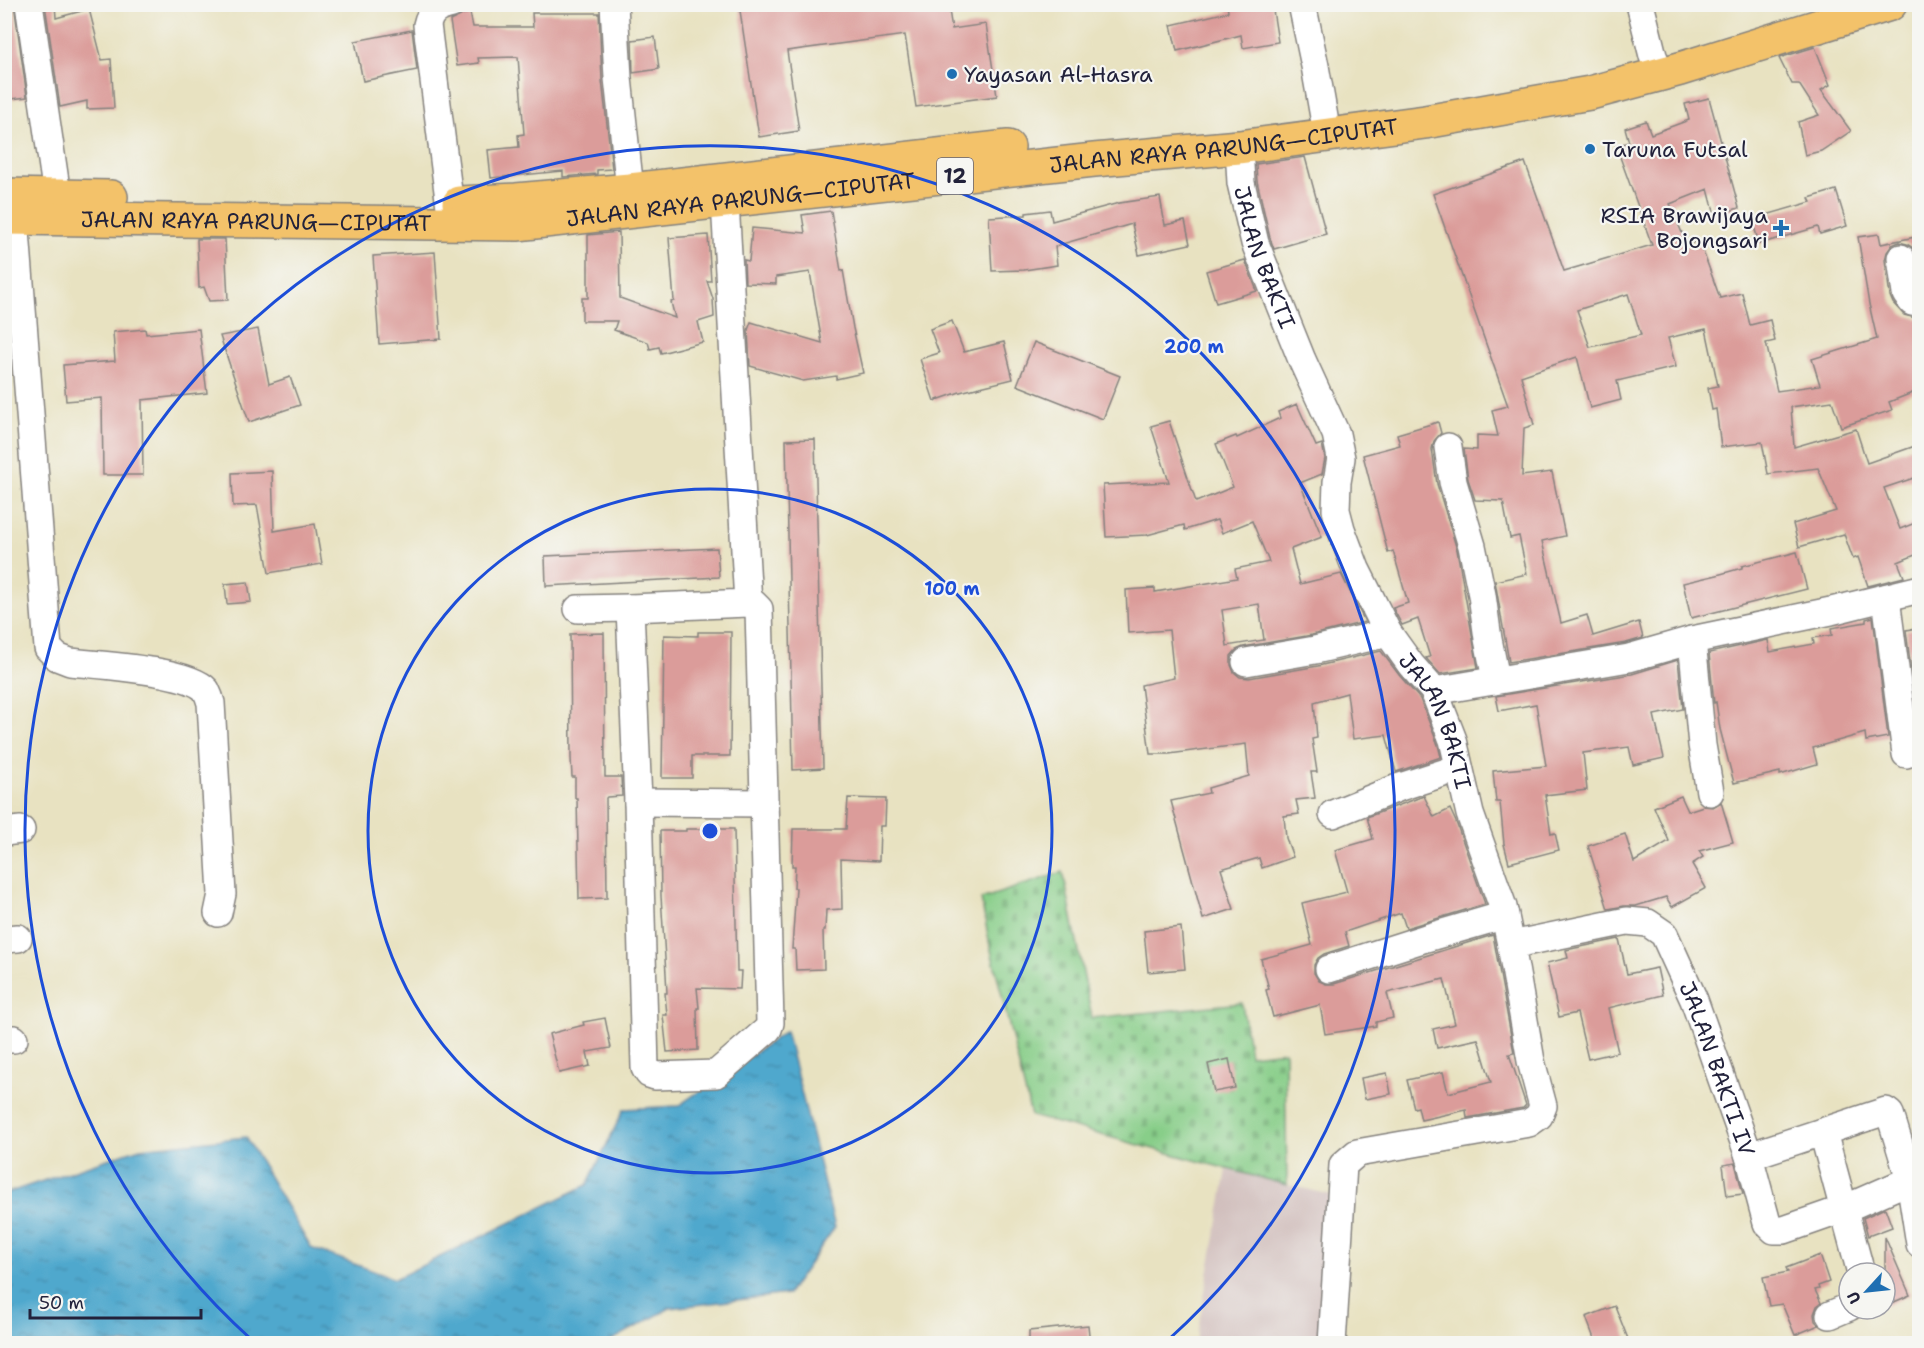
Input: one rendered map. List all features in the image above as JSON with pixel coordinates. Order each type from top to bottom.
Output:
[{"type":"highway","name":"JALAN RAYA PARUNG—CIPUTAT","points":[[451,214],[516,200],[897,171],[1094,160],[1239,147],[1425,122],[1590,93],[1818,4]]},
{"type":"highway","name":"JALAN RAYA PARUNG—CIPUTAT","points":[[8,211],[58,207],[451,214],[517,224],[725,202],[897,171],[998,148],[1095,141],[1324,117],[1419,103],[1550,79],[1657,66],[1890,4]]},
{"type":"street","points":[[29,4],[58,207]]},
{"type":"street","points":[[451,214],[427,25],[429,16],[434,10],[452,4]]},
{"type":"street","points":[[614,4],[618,78],[630,190]]},
{"type":"street","points":[[1302,4],[1316,66],[1324,117]]},
{"type":"street","points":[[1640,4],[1657,66]]},
{"type":"street","name":"JALAN BAKTI","points":[[1239,147],[1241,183],[1255,243],[1302,360],[1336,434],[1341,458],[1336,510],[1341,529],[1356,569],[1388,633],[1411,665],[1434,691],[1453,740],[1470,814],[1504,915],[1531,1061],[1543,1106],[1539,1116],[1529,1123],[1357,1153],[1343,1166],[1332,1344]]},
{"type":"street","points":[[725,202],[748,603]]},
{"type":"street","points":[[8,211],[48,648],[57,657],[70,662],[157,672],[195,683],[207,691],[211,703],[222,894],[218,913]]},
{"type":"street","points":[[1901,258],[1906,294],[1912,302],[1920,303]]},
{"type":"street","points":[[1448,447],[1453,482],[1467,526],[1482,595],[1494,681]]},
{"type":"street","points":[[1434,691],[1629,658],[1692,640],[1766,626],[1920,589]]},
{"type":"street","points":[[1886,598],[1906,754]]},
{"type":"street","points":[[578,609],[753,603],[759,609],[770,1023],[768,1029],[716,1074],[655,1076],[649,1074],[645,1068],[630,608]]},
{"type":"street","points":[[1246,662],[1315,650],[1388,633]]},
{"type":"street","points":[[1692,640],[1702,745],[1710,792]]},
{"type":"street","points":[[1333,814],[1400,787],[1459,768]]},
{"type":"street","points":[[638,802],[764,803]]},
{"type":"street","points":[[1329,969],[1504,915]]},
{"type":"street","name":"JALAN BAKTI IV","points":[[1511,945],[1627,921],[1647,922],[1664,934],[1694,1000],[1749,1156],[1888,1112],[1910,1180],[1920,1244]]},
{"type":"street","points":[[1823,1132],[1858,1261]]},
{"type":"street","points":[[1749,1156],[1767,1223],[1774,1230],[1784,1230],[1844,1209],[1910,1180]]},
{"type":"shaded area","points":[[1227,1170],[1331,1195],[1323,1343],[1198,1344],[1196,1341]]},
{"type":"green space","points":[[1063,872],[1092,1018],[1242,1003],[1250,1055],[1285,1051],[1287,1185],[1031,1116],[981,899]]},
{"type":"water","points":[[786,1031],[835,1227],[788,1294],[670,1308],[607,1343],[5,1344],[4,1194],[140,1148],[246,1137],[311,1248],[395,1279],[587,1185],[624,1109],[678,1106]]},
{"type":"building","points":[[4,4],[14,4],[27,97],[4,100]]},
{"type":"building","points":[[45,4],[55,4],[56,18],[89,9],[102,60],[111,59],[114,108],[87,109],[87,101],[60,107]]},
{"type":"building","name":"Yayasan Al-Hasra","points":[[739,4],[948,4],[952,29],[986,24],[997,96],[916,107],[905,35],[787,51],[799,131],[759,137]]},
{"type":"building","points":[[1227,4],[1272,4],[1278,42],[1243,48],[1241,35],[1177,51],[1171,25],[1228,12]]},
{"type":"building","points":[[470,13],[473,27],[533,27],[532,13],[599,13],[602,80],[612,169],[597,170],[597,174],[563,177],[563,171],[491,178],[488,150],[519,147],[518,135],[524,134],[518,57],[478,58],[479,63],[457,66],[450,21]]},
{"type":"building","points":[[412,30],[417,70],[363,81],[355,41]]},
{"type":"building","points":[[655,37],[659,69],[633,73],[632,40]]},
{"type":"building","points":[[1815,47],[1830,85],[1821,90],[1851,131],[1821,151],[1805,155],[1798,122],[1819,115],[1799,84],[1792,84],[1779,58]]},
{"type":"building","points":[[1709,98],[1739,208],[1715,215],[1708,189],[1670,204],[1687,245],[1699,240],[1720,298],[1742,293],[1750,325],[1770,320],[1775,341],[1766,343],[1777,391],[1820,385],[1812,359],[1877,339],[1858,237],[1879,234],[1881,244],[1920,236],[1920,277],[1916,255],[1913,248],[1907,244],[1899,242],[1892,245],[1885,260],[1893,303],[1904,315],[1920,319],[1920,390],[1889,402],[1892,410],[1841,427],[1832,401],[1791,407],[1794,447],[1856,429],[1867,463],[1915,446],[1920,458],[1920,476],[1884,488],[1900,529],[1920,521],[1920,553],[1898,562],[1904,577],[1868,586],[1858,557],[1853,559],[1844,534],[1799,547],[1793,524],[1836,511],[1818,468],[1768,474],[1762,442],[1721,447],[1716,409],[1712,410],[1708,388],[1718,386],[1706,329],[1668,338],[1676,367],[1617,381],[1621,400],[1590,408],[1577,357],[1521,376],[1534,425],[1524,428],[1522,476],[1552,472],[1565,536],[1542,541],[1561,623],[1587,615],[1593,636],[1639,622],[1643,638],[1626,643],[1509,662],[1495,581],[1527,574],[1519,536],[1510,538],[1503,501],[1475,500],[1468,479],[1464,449],[1477,450],[1477,435],[1498,436],[1492,410],[1508,406],[1433,194],[1525,162],[1564,271],[1652,245],[1616,146],[1629,142],[1625,128],[1646,121],[1651,134],[1689,120],[1685,104]],"holes":[[[1628,294],[1641,335],[1590,347],[1577,310]]]},
{"type":"building","points":[[1305,157],[1326,234],[1274,249],[1257,181],[1256,164]]},
{"type":"building","points":[[1836,190],[1847,226],[1820,234],[1818,227],[1759,244],[1752,219],[1811,202],[1809,198]]},
{"type":"building","points":[[1160,197],[1165,225],[1185,221],[1190,244],[1139,255],[1132,224],[1055,246],[1057,265],[1024,270],[992,271],[989,217],[1026,215],[1026,213],[1050,210],[1052,221],[1119,203]]},
{"type":"building","points":[[831,211],[841,271],[843,270],[863,373],[836,379],[836,376],[803,381],[750,366],[748,330],[751,322],[822,343],[810,272],[776,277],[776,284],[745,283],[744,260],[749,261],[752,228],[805,233],[802,215]]},
{"type":"building","points":[[619,232],[620,298],[675,318],[671,302],[674,301],[669,238],[708,235],[711,281],[707,281],[713,299],[714,317],[698,322],[703,342],[661,353],[659,347],[650,349],[648,342],[614,330],[617,321],[582,321],[582,298],[588,298],[588,235]]},
{"type":"building","points":[[197,239],[225,239],[228,300],[209,301],[204,287],[199,288]]},
{"type":"building","points":[[435,252],[441,339],[379,344],[373,256]]},
{"type":"building","points":[[1245,260],[1257,291],[1216,303],[1206,271]]},
{"type":"building","points":[[952,321],[964,352],[1004,342],[1013,379],[934,401],[920,359],[939,353],[930,329]]},
{"type":"building","points":[[145,329],[146,334],[199,329],[207,393],[142,400],[143,475],[103,475],[102,398],[66,401],[63,365],[115,361],[113,332]]},
{"type":"building","points":[[258,329],[269,384],[290,377],[300,405],[249,422],[220,336]]},
{"type":"building","points":[[1034,342],[1120,376],[1103,419],[1017,385]]},
{"type":"building","points":[[1297,404],[1316,446],[1322,444],[1325,458],[1322,474],[1300,483],[1322,537],[1291,549],[1300,584],[1341,574],[1365,622],[1312,635],[1243,647],[1231,656],[1234,672],[1240,677],[1249,678],[1318,666],[1381,651],[1420,699],[1441,757],[1396,772],[1386,735],[1353,739],[1347,693],[1314,702],[1317,738],[1312,739],[1317,772],[1311,772],[1315,798],[1296,800],[1299,814],[1284,816],[1286,838],[1293,857],[1262,868],[1259,858],[1221,869],[1234,909],[1203,919],[1171,801],[1209,793],[1208,788],[1249,776],[1246,744],[1169,754],[1150,754],[1141,685],[1174,678],[1169,630],[1128,633],[1126,590],[1155,588],[1155,592],[1237,578],[1235,569],[1269,562],[1252,521],[1222,533],[1217,520],[1185,530],[1184,525],[1147,535],[1106,537],[1103,485],[1169,482],[1151,426],[1169,421],[1196,502],[1233,487],[1216,444],[1236,436],[1237,438],[1280,418],[1278,412]],"holes":[[[1259,604],[1264,640],[1227,646],[1222,610]]]},
{"type":"building","points":[[1438,422],[1441,433],[1434,441],[1432,449],[1437,484],[1457,550],[1478,668],[1440,674],[1426,658],[1430,657],[1418,619],[1402,625],[1393,608],[1408,603],[1393,551],[1388,553],[1363,455],[1400,445],[1397,434]]},
{"type":"building","points":[[815,439],[823,768],[793,770],[786,440]]},
{"type":"building","points":[[272,471],[274,531],[315,524],[322,564],[269,573],[257,505],[233,506],[232,473]]},
{"type":"building","points":[[717,548],[719,577],[546,586],[545,556]]},
{"type":"building","points":[[1797,552],[1807,589],[1691,618],[1683,583]]},
{"type":"building","points":[[248,582],[251,602],[227,604],[225,584]]},
{"type":"building","points":[[1873,617],[1888,737],[1866,741],[1865,733],[1813,748],[1817,764],[1780,775],[1780,772],[1734,783],[1720,729],[1716,702],[1714,703],[1709,653],[1768,640],[1770,652],[1814,644],[1813,638],[1832,635],[1831,628],[1866,622],[1866,619]]},
{"type":"building","points":[[1920,628],[1920,732],[1919,733],[1906,630]]},
{"type":"building","points":[[698,632],[731,632],[730,756],[692,756],[692,778],[662,778],[664,635],[698,636]]},
{"type":"building","points":[[604,633],[605,777],[621,777],[622,796],[606,798],[607,898],[579,899],[577,798],[575,798],[575,777],[572,777],[571,758],[570,634]]},
{"type":"building","points":[[1678,660],[1683,709],[1654,715],[1664,758],[1633,765],[1629,747],[1583,753],[1587,790],[1545,795],[1551,834],[1555,833],[1559,850],[1509,863],[1504,844],[1500,802],[1496,802],[1493,771],[1546,766],[1536,704],[1499,711],[1496,696],[1632,674]]},
{"type":"building","points":[[1424,796],[1434,817],[1450,809],[1485,904],[1406,928],[1401,913],[1345,932],[1349,946],[1318,958],[1314,965],[1314,973],[1319,981],[1334,984],[1493,935],[1514,1053],[1509,1054],[1526,1105],[1523,1108],[1467,1118],[1466,1110],[1421,1120],[1418,1107],[1414,1108],[1407,1080],[1443,1072],[1448,1093],[1491,1082],[1478,1039],[1437,1048],[1433,1029],[1455,1024],[1444,979],[1387,993],[1393,1018],[1376,1022],[1376,1026],[1325,1034],[1320,1005],[1273,1017],[1261,959],[1312,945],[1302,903],[1347,892],[1335,850],[1373,839],[1367,817]]},
{"type":"building","points":[[1681,796],[1688,811],[1703,806],[1713,807],[1721,802],[1733,842],[1699,851],[1703,857],[1692,864],[1706,888],[1672,907],[1666,897],[1636,906],[1608,909],[1588,846],[1625,834],[1634,862],[1669,841],[1654,807]]},
{"type":"building","points":[[848,798],[886,799],[885,826],[880,826],[879,861],[841,859],[842,909],[826,910],[825,930],[823,930],[824,969],[796,970],[795,949],[792,949],[796,888],[794,888],[795,866],[792,866],[793,829],[846,829]]},
{"type":"building","points":[[686,829],[734,829],[737,971],[741,971],[740,989],[697,988],[698,1050],[667,1052],[663,1015],[667,1015],[665,993],[667,993],[661,896],[660,831],[686,831]]},
{"type":"building","points":[[1181,927],[1185,969],[1148,972],[1144,931]]},
{"type":"building","points":[[1619,939],[1627,974],[1657,968],[1663,995],[1608,1008],[1618,1052],[1588,1059],[1577,1013],[1559,1017],[1547,963],[1568,958],[1566,950]]},
{"type":"building","points":[[605,1018],[611,1048],[587,1052],[590,1066],[559,1073],[549,1034],[584,1025],[583,1022]]},
{"type":"building","points":[[1229,1059],[1235,1088],[1214,1092],[1208,1064]]},
{"type":"building","points":[[1387,1073],[1391,1094],[1365,1099],[1361,1078]]},
{"type":"building","points":[[1735,1163],[1743,1194],[1727,1196],[1723,1165]]},
{"type":"building","points":[[1885,1208],[1892,1227],[1868,1236],[1863,1218]]},
{"type":"building","points":[[1885,1237],[1895,1261],[1885,1261]]},
{"type":"building","points":[[1820,1255],[1829,1282],[1818,1286],[1819,1289],[1815,1290],[1821,1303],[1814,1314],[1815,1321],[1819,1325],[1795,1335],[1782,1304],[1769,1306],[1763,1277],[1788,1272],[1786,1268]]},
{"type":"building","points":[[1897,1265],[1910,1295],[1897,1301]]},
{"type":"building","points":[[1615,1306],[1630,1344],[1596,1344],[1586,1317]]},
{"type":"building","points":[[1088,1325],[1090,1344],[1029,1344],[1029,1331]]},
{"type":"place","name":"Yayasan Al-Hasra","points":[[952,74]]},
{"type":"place","name":"Taruna Futsal","points":[[1590,149]]},
{"type":"place","name":"RSIA Brawijaya Bojongsari","points":[[1781,228]]}]
